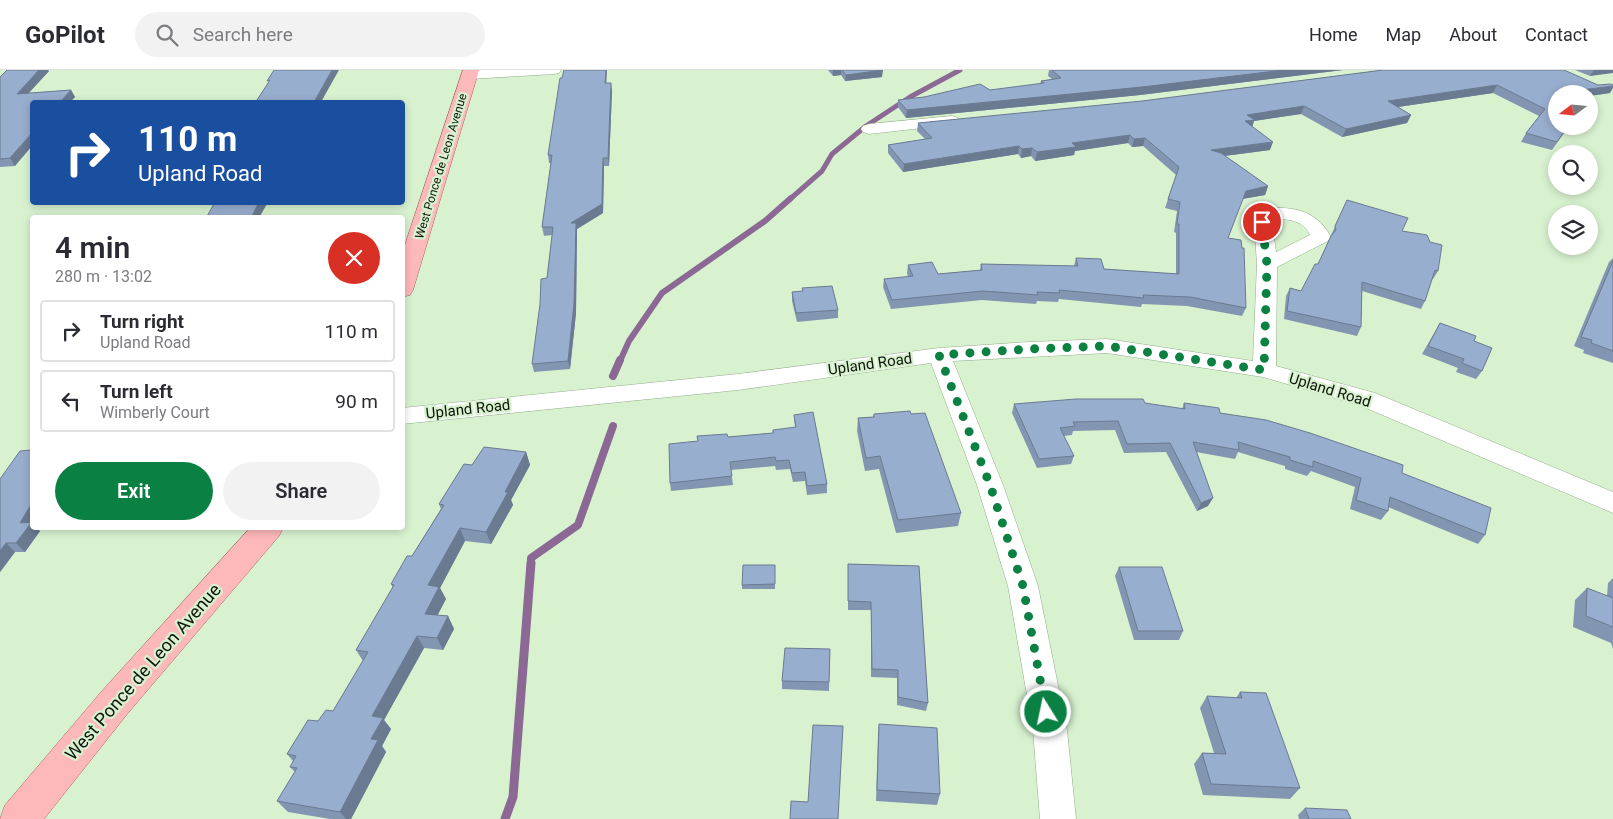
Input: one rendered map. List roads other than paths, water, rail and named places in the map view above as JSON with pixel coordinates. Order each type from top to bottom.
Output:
[{"type":"main road","name":"West Ponce de Leon Avenue","points":[[405,281],[471,72]]},
{"type":"main road","name":"West Ponce de Leon Avenue","points":[[20,819],[115,702],[266,530]]},
{"type":"street","points":[[471,72],[554,70]]},
{"type":"street","points":[[869,129],[966,120]]},
{"type":"street","points":[[1264,370],[1267,264]]},
{"type":"street","name":"Upland Road","points":[[405,416],[738,382],[939,355],[1107,346],[1264,370],[1367,399],[1613,503]]},
{"type":"street","points":[[939,355],[990,485],[1023,586],[1050,730],[1058,819]]},
{"type":"waterway","points":[[789,200],[822,171],[832,154],[866,126],[910,97],[960,70]]},
{"type":"waterway","points":[[620,361],[629,341],[662,293],[765,221],[791,198]]},
{"type":"waterway","points":[[613,376],[620,360]]},
{"type":"waterway","points":[[531,563],[531,558],[578,525],[613,426]]},
{"type":"waterway","points":[[505,819],[513,797],[531,563]]}]
